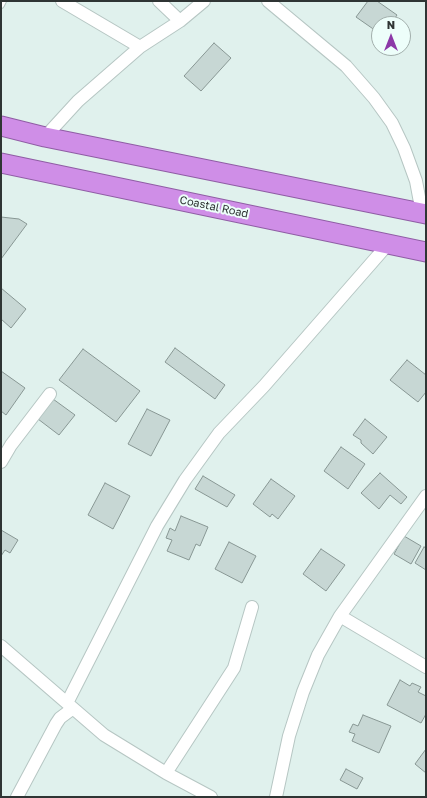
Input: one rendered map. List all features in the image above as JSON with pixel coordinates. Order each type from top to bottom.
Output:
[{"type":"highway","points":[[1,126],[45,137],[424,213]]},
{"type":"highway","name":"Coastal Road","points":[[4,168],[389,243],[426,252]]},
{"type":"street","points":[[62,1],[140,47]]},
{"type":"street","points":[[160,1],[180,21]]},
{"type":"street","points":[[45,137],[78,102],[140,47],[180,21],[204,1]]},
{"type":"street","points":[[268,1],[346,66],[374,98],[392,123],[404,148],[416,181],[424,213]]},
{"type":"street","points":[[17,797],[56,724],[69,706],[157,526],[185,480],[219,433],[264,386],[389,243]]},
{"type":"street","points":[[1,462],[11,445],[50,394]]},
{"type":"street","points":[[276,797],[289,736],[302,692],[318,655],[340,616],[426,496]]},
{"type":"street","points":[[166,773],[234,668],[252,608]]},
{"type":"street","points":[[340,616],[426,667]]},
{"type":"street","points":[[1,646],[104,735],[166,773],[211,797]]},
{"type":"lane","points":[[1,5],[3,1]]},
{"type":"building","points":[[368,1],[377,1],[397,15],[371,16],[371,27],[356,17]]},
{"type":"building","points":[[214,43],[231,58],[201,91],[184,76]]},
{"type":"building","points":[[1,217],[19,219],[27,224],[1,259]]},
{"type":"building","points":[[1,288],[26,309],[11,328],[1,319]]},
{"type":"building","points":[[175,348],[225,385],[215,399],[165,362]]},
{"type":"building","points":[[83,349],[140,391],[116,422],[59,380]]},
{"type":"building","points":[[407,360],[426,375],[426,392],[418,402],[390,380]]},
{"type":"building","points":[[1,371],[25,388],[6,415],[1,411]]},
{"type":"building","points":[[53,399],[75,415],[59,435],[38,419]]},
{"type":"building","points":[[147,409],[170,420],[151,456],[128,444]]},
{"type":"building","points":[[365,419],[387,437],[373,454],[361,443],[361,440],[353,435]]},
{"type":"building","points":[[341,447],[365,464],[348,489],[324,471]]},
{"type":"building","points":[[380,473],[407,497],[401,504],[390,495],[379,509],[361,493]]},
{"type":"building","points":[[203,476],[235,495],[227,507],[195,489]]},
{"type":"building","points":[[271,479],[295,496],[278,519],[272,514],[270,517],[253,504]]},
{"type":"building","points":[[105,483],[130,496],[113,529],[88,515]]},
{"type":"building","points":[[181,516],[208,527],[200,546],[196,544],[189,560],[167,551],[172,540],[166,538],[170,528],[175,531]]},
{"type":"building","points":[[1,530],[18,540],[10,553],[5,550],[1,556]]},
{"type":"building","points":[[404,536],[421,546],[411,564],[394,554]]},
{"type":"building","points":[[229,542],[256,556],[242,583],[215,569]]},
{"type":"building","points":[[424,547],[426,548],[426,570],[415,563]]},
{"type":"building","points":[[321,549],[345,565],[326,591],[303,574]]},
{"type":"building","points":[[400,680],[410,686],[412,683],[421,687],[418,692],[426,696],[426,714],[421,723],[387,705]]},
{"type":"building","points":[[363,715],[391,726],[379,753],[352,741],[355,734],[349,732],[353,724],[358,726]]},
{"type":"building","points":[[426,749],[426,773],[415,764]]},
{"type":"building","points":[[346,769],[363,778],[357,789],[340,780]]}]
